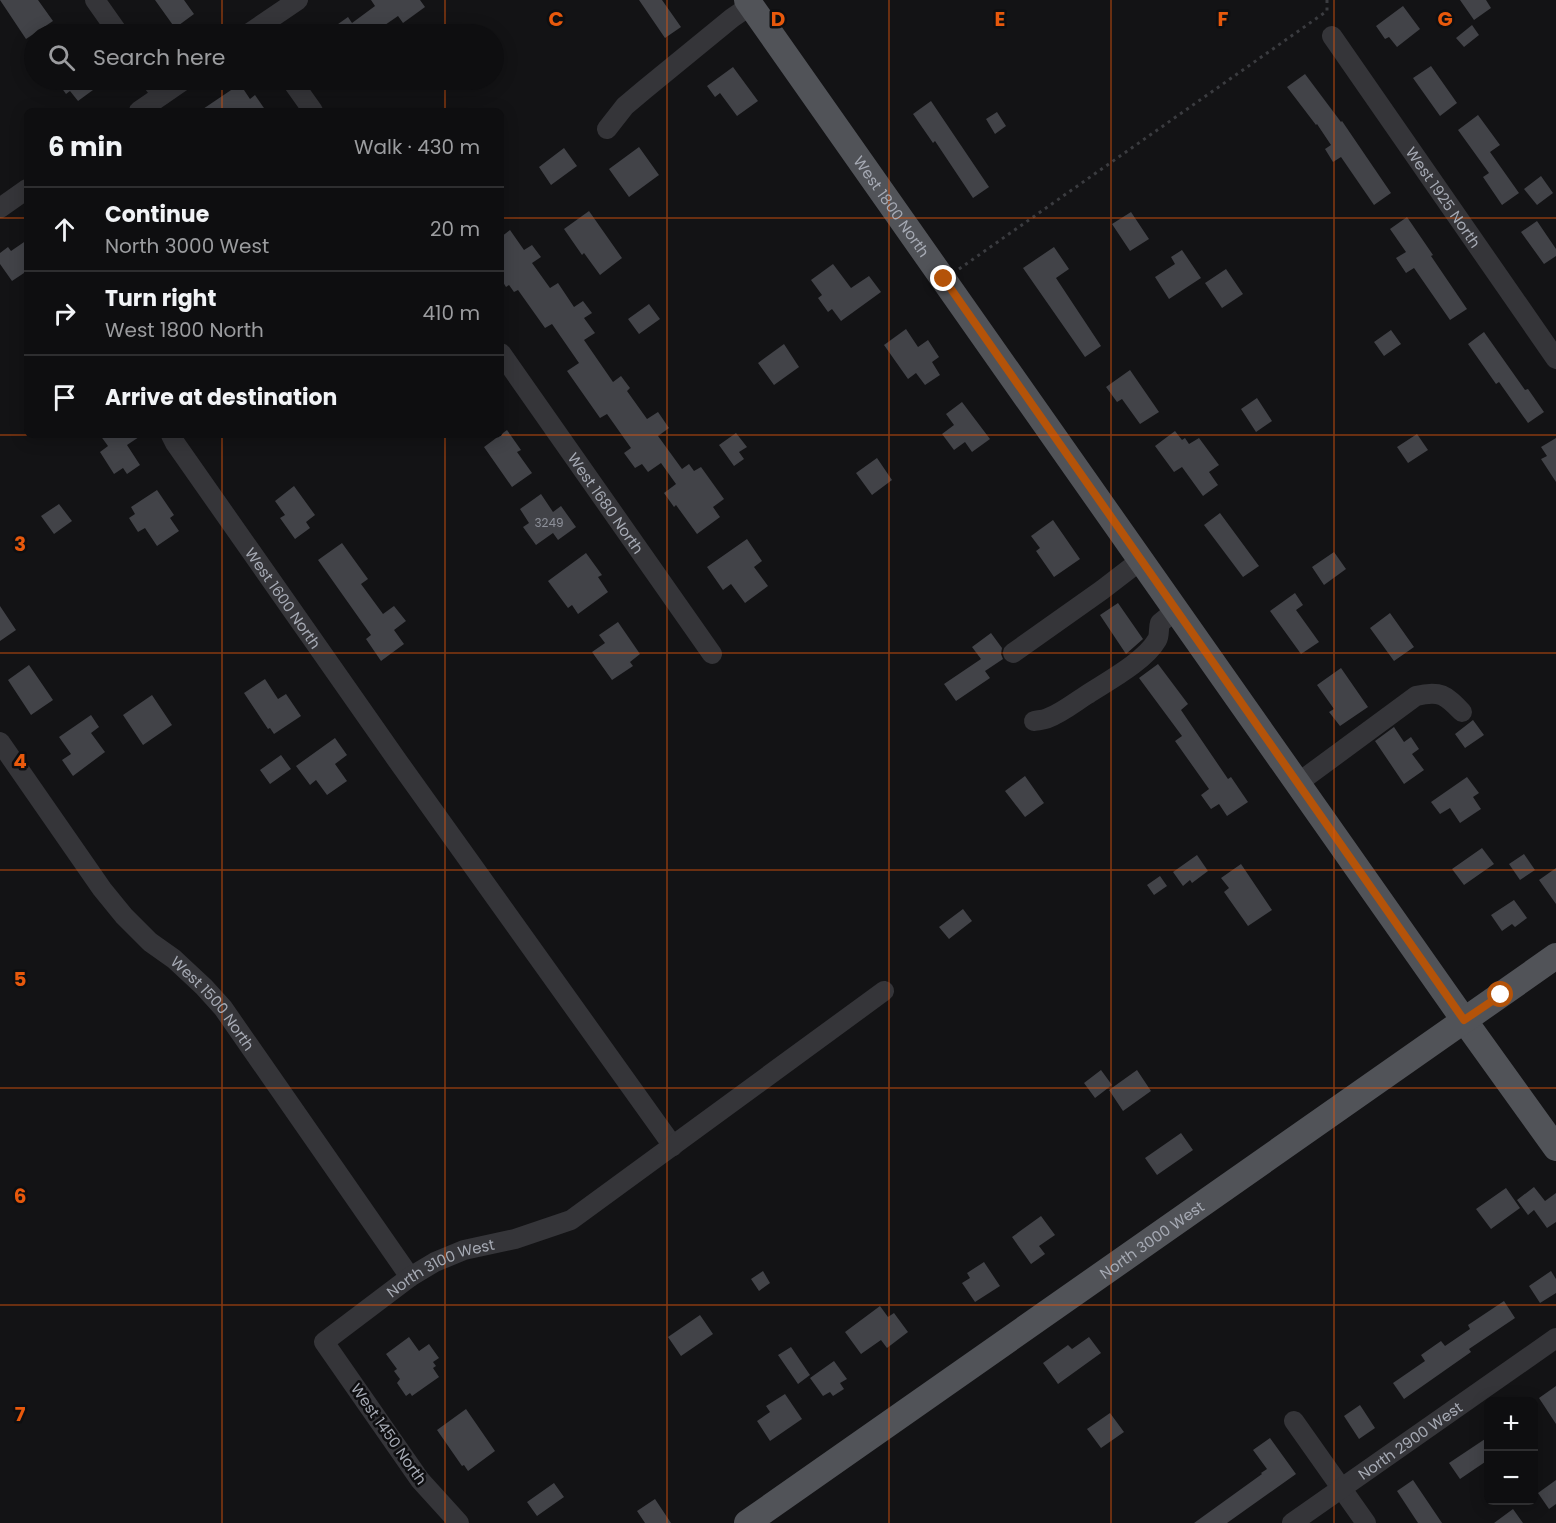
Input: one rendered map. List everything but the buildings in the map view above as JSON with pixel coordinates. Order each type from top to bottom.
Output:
[{"type":"main road","name":"West 1800 North","points":[[749,2],[1556,1148]]},
{"type":"main road","name":"North 3000 West","points":[[747,1523],[1556,956]]},
{"type":"street","points":[[95,0],[112,24]]},
{"type":"street","points":[[267,24],[298,0]]},
{"type":"street","points":[[607,129],[632,100],[749,2]]},
{"type":"street","name":"West 1925 North","points":[[1332,36],[1556,359]]},
{"type":"street","points":[[141,108],[154,90]]},
{"type":"street","points":[[298,90],[311,108]]},
{"type":"street","points":[[0,208],[24,191]]},
{"type":"street","name":"West 1680 North","points":[[504,357],[712,654]]},
{"type":"street","name":"West 1600 North","points":[[173,438],[397,760],[673,1146]]},
{"type":"street","points":[[1013,653],[1141,560]]},
{"type":"street","points":[[1035,720],[1046,719],[1060,712],[1134,663],[1150,649],[1159,637],[1160,623],[1176,610]]},
{"type":"street","points":[[1298,783],[1416,696],[1439,694],[1449,698],[1462,712]]},
{"type":"street","name":"West 1500 North","points":[[0,742],[102,889],[124,916],[150,942],[174,959],[223,1008],[410,1277]]},
{"type":"street","name":"North 3100 West","points":[[324,1342],[410,1277],[435,1262],[464,1250],[515,1239],[571,1220],[884,991]]},
{"type":"street","name":"North 2900 West","points":[[1292,1523],[1556,1338]]},
{"type":"street","name":"West 1450 North","points":[[324,1342],[420,1480],[459,1523]]},
{"type":"street","points":[[1294,1421],[1366,1523]]},
{"type":"path","points":[[944,279],[1327,11],[1327,0]]},
{"type":"route","points":[[944,279],[1464,1020],[1501,995]]}]
